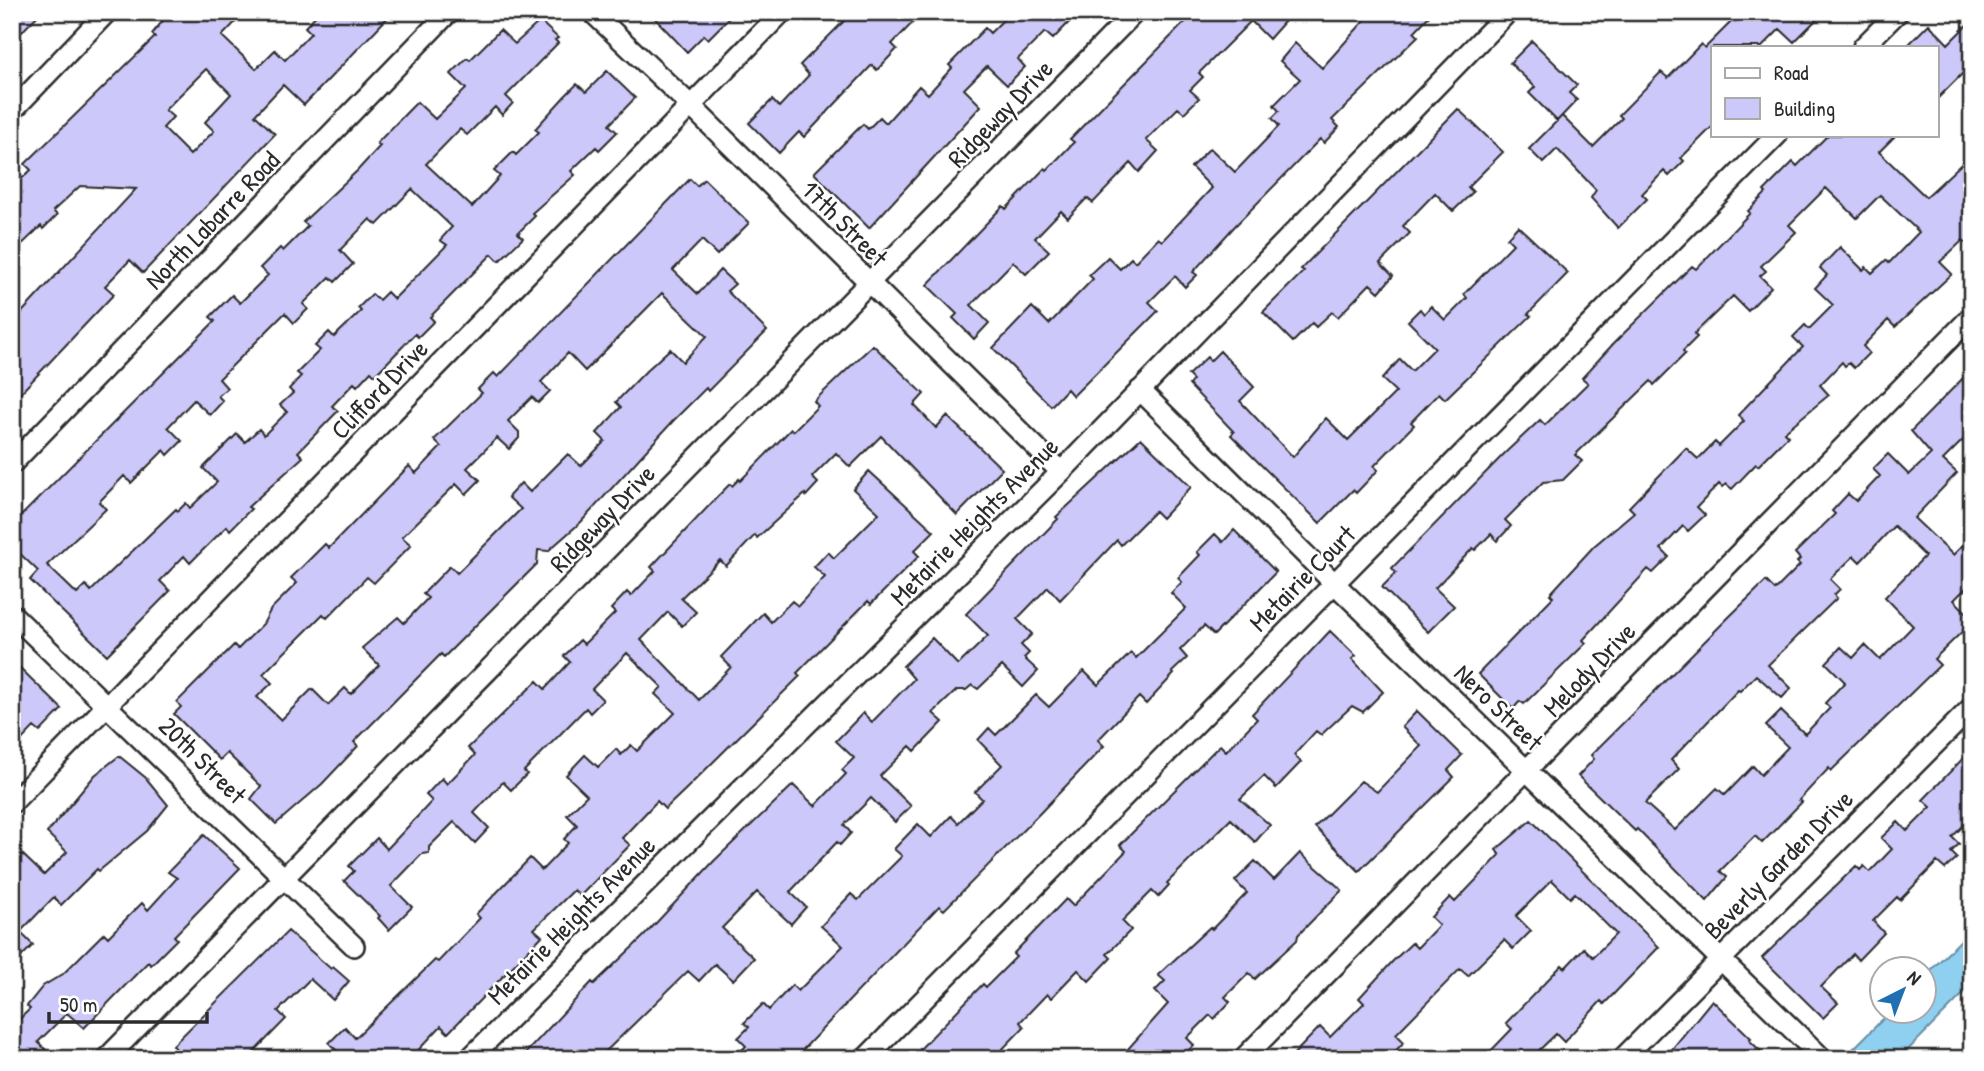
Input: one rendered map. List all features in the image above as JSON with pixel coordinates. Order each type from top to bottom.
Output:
[{"type":"street","points":[[12,111],[107,12]]},
{"type":"street","name":"North Labarre Road","points":[[12,464],[449,12]]},
{"type":"street","name":"17th Street","points":[[592,12],[1061,471]]},
{"type":"street","name":"Clifford Drive","points":[[12,803],[782,12]]},
{"type":"street","name":"Ridgeway Drive","points":[[106,1059],[1135,12]]},
{"type":"street","name":"Metairie Heights Avenue","points":[[469,1059],[1061,471],[1508,12]]},
{"type":"street","points":[[1864,46],[1898,12]]},
{"type":"street","name":"Metairie Court","points":[[865,1059],[1776,136]]},
{"type":"street","name":"Melody Drive","points":[[1243,1059],[1972,316]]},
{"type":"street","name":"Nero Street","points":[[1140,390],[1334,583],[1821,1057]]},
{"type":"street","name":"20th Street","points":[[12,614],[108,704],[354,946]]},
{"type":"street","name":"Beverly Garden Drive","points":[[1622,1059],[1972,706]]},
{"type":"water","points":[[1972,929],[1972,985],[1938,1019],[1938,963]]},
{"type":"water","points":[[1876,1026],[1932,1026],[1899,1059],[1843,1059]]},
{"type":"building","points":[[12,12],[41,12],[12,42]]},
{"type":"building","points":[[170,12],[245,12],[222,36],[256,69],[275,50],[285,60],[311,33],[305,27],[319,12],[393,12],[304,105],[283,85],[255,115],[275,134],[143,273],[130,260],[105,286],[114,294],[12,402],[12,323],[136,189],[80,186],[53,211],[57,215],[43,229],[41,226],[12,254],[12,188],[31,170],[25,164],[155,37],[152,34]],"holes":[[[206,69],[231,94],[205,122],[214,131],[190,155],[163,128],[173,117],[165,110]]]},
{"type":"building","points":[[649,12],[735,12],[708,39],[704,35],[687,52]]},
{"type":"building","points":[[853,12],[923,12],[892,44],[897,49],[877,70],[872,65],[804,137],[799,132],[779,153],[749,123],[772,100],[779,107],[809,75],[800,65]]},
{"type":"building","points":[[1011,12],[1079,12],[1053,39],[1045,32],[1018,59],[1025,67],[1007,85],[987,66],[964,89],[981,106],[869,228],[814,173],[863,124],[868,129],[880,117],[886,123],[919,86],[928,94],[952,68],[949,65],[985,28],[990,33]]},
{"type":"building","points":[[1195,12],[1275,12],[1285,21],[1269,39],[1251,21],[1199,73],[1203,77],[1190,90],[1199,98],[1184,113],[1178,108],[1146,140],[1158,151],[1139,172],[1131,163],[1093,203],[1087,198],[1068,218],[1061,211],[1035,238],[1049,251],[1026,274],[1013,262],[971,305],[989,323],[974,339],[953,318],[957,314],[927,285],[1003,206],[1006,209],[1045,168],[1047,170],[1074,142],[1070,139]]},
{"type":"building","points":[[1372,12],[1433,12],[1414,32],[1418,36],[1332,120],[1339,127],[1324,143],[1320,139],[1234,227],[1193,272],[1197,275],[1185,287],[1175,276],[1149,302],[1158,311],[1073,396],[1067,389],[1051,406],[993,348],[1032,307],[1049,324],[1093,279],[1089,275],[1108,257],[1120,269],[1131,258],[1135,262],[1158,238],[1162,241],[1212,188],[1191,167],[1210,148],[1235,172],[1279,126],[1272,118],[1279,111],[1274,105],[1300,79],[1280,61],[1295,43],[1322,68]]},
{"type":"building","points":[[1741,12],[1824,12],[1794,42],[1780,29],[1763,46],[1711,46],[1711,128],[1681,158],[1684,161],[1669,176],[1664,171],[1642,194],[1647,199],[1618,228],[1591,198],[1596,190],[1557,149],[1543,163],[1529,149],[1562,116],[1593,147],[1622,118],[1619,115],[1661,72],[1668,78],[1701,44],[1705,48]]},
{"type":"building","points":[[1972,20],[1972,64],[1938,98],[1938,46],[1907,46],[1929,24],[1948,44]]},
{"type":"building","points":[[540,21],[558,38],[555,40],[558,43],[506,96],[513,103],[502,115],[495,107],[467,135],[460,129],[426,164],[472,207],[500,176],[494,171],[513,152],[516,155],[539,132],[535,129],[565,96],[577,84],[586,92],[607,71],[635,98],[609,125],[617,132],[599,150],[596,147],[571,171],[575,175],[532,213],[535,216],[518,233],[523,238],[499,261],[492,254],[430,317],[434,321],[418,337],[415,334],[375,375],[371,371],[357,386],[354,383],[332,406],[338,411],[298,452],[303,457],[248,507],[251,509],[230,530],[227,526],[190,563],[184,556],[160,581],[170,591],[107,655],[30,580],[38,571],[12,546],[12,525],[215,321],[210,317],[232,295],[240,303],[268,275],[260,268],[280,248],[283,251],[308,226],[303,222],[357,171],[380,146],[377,143],[417,102],[435,119],[466,89],[451,74],[467,58],[470,60],[500,30],[515,44]],"holes":[[[412,189],[452,227],[440,240],[447,245],[394,299],[387,292],[379,300],[372,294],[358,308],[361,311],[334,337],[329,332],[315,346],[320,350],[297,373],[301,376],[289,389],[293,393],[280,405],[287,412],[264,435],[259,429],[245,442],[237,434],[203,468],[217,482],[190,508],[186,503],[178,511],[176,509],[91,591],[86,585],[77,594],[47,565],[106,509],[99,502],[124,476],[131,483],[164,450],[168,455],[182,441],[168,427],[194,400],[210,415],[223,401],[218,396],[227,388],[219,379],[285,313],[294,323],[308,309],[303,304],[330,277],[335,282],[353,264],[340,250],[370,219],[377,225]]]},
{"type":"building","points":[[1532,41],[1577,85],[1569,93],[1577,100],[1557,121],[1529,93],[1535,87],[1510,63]]},
{"type":"building","points":[[1458,109],[1503,152],[1468,187],[1473,192],[1453,211],[1435,193],[1403,226],[1410,233],[1380,263],[1393,276],[1379,292],[1370,284],[1338,317],[1332,312],[1316,327],[1312,323],[1293,342],[1263,312],[1304,271],[1301,269]]},
{"type":"building","points":[[1827,136],[1895,136],[1879,152],[1926,197],[1972,154],[1972,193],[1963,202],[1972,211],[1972,248],[1963,240],[1940,262],[1952,274],[1895,327],[1888,320],[1863,346],[1869,353],[1854,368],[1849,363],[1845,366],[1842,362],[1820,385],[1829,395],[1784,432],[1788,436],[1732,489],[1726,484],[1722,487],[1719,484],[1697,507],[1705,515],[1688,531],[1683,526],[1661,549],[1669,557],[1653,573],[1648,569],[1583,640],[1586,643],[1524,704],[1520,701],[1513,709],[1478,674],[1553,597],[1550,594],[1594,546],[1634,512],[1629,507],[1686,448],[1698,459],[1715,442],[1719,446],[1744,421],[1738,415],[1803,347],[1793,337],[1805,325],[1809,329],[1833,305],[1815,288],[1827,275],[1820,268],[1840,247],[1863,270],[1866,267],[1872,273],[1886,260],[1889,263],[1919,232],[1880,195],[1857,218],[1826,188],[1789,225],[1796,232],[1761,266],[1766,271],[1760,276],[1771,287],[1748,311],[1733,296],[1694,334],[1697,337],[1683,351],[1685,354],[1654,385],[1651,381],[1575,455],[1582,461],[1563,480],[1543,482],[1505,520],[1511,526],[1497,541],[1491,534],[1475,550],[1473,548],[1435,588],[1454,606],[1428,632],[1382,587],[1396,573],[1392,568],[1505,453],[1540,420],[1545,425],[1588,383],[1582,378],[1614,343],[1692,266],[1696,269],[1750,213],[1748,211],[1766,193],[1764,191],[1793,162],[1797,166]]},
{"type":"building","points":[[690,179],[697,186],[704,179],[749,223],[717,255],[702,240],[673,270],[698,294],[720,270],[735,284],[727,291],[767,331],[708,391],[706,388],[674,420],[581,522],[548,551],[538,550],[537,564],[444,657],[441,654],[354,742],[358,746],[322,784],[276,824],[251,799],[261,786],[227,753],[220,760],[174,714],[181,707],[177,702],[234,645],[238,649],[263,624],[271,609],[297,583],[291,578],[325,544],[329,548],[409,466],[416,473],[441,447],[434,440],[482,393],[478,389],[494,373],[498,377]],"holes":[[[662,293],[707,336],[683,362],[670,349],[646,371],[616,402],[621,407],[597,433],[605,441],[581,466],[568,454],[530,492],[521,483],[508,497],[521,509],[457,573],[450,566],[423,594],[428,598],[404,623],[398,617],[362,648],[379,665],[351,694],[345,688],[328,705],[312,689],[281,720],[257,697],[272,683],[263,674],[323,614],[327,618],[367,577],[374,583],[411,545],[402,537],[456,484],[466,494],[480,480],[467,468],[497,438],[509,449],[519,438],[519,432],[508,421],[532,397],[538,403],[550,391],[541,382],[568,353],[585,371]]]},
{"type":"building","points":[[1518,226],[1568,273],[1528,314],[1531,316],[1445,399],[1439,393],[1411,422],[1414,425],[1374,466],[1378,470],[1356,493],[1353,490],[1320,523],[1231,435],[1234,432],[1189,385],[1193,380],[1188,375],[1207,357],[1210,361],[1220,351],[1254,387],[1240,401],[1293,457],[1326,418],[1348,440],[1396,392],[1382,379],[1400,359],[1412,371],[1435,348],[1408,321],[1420,309],[1424,314],[1431,306],[1445,320],[1467,298],[1464,294],[1513,244],[1507,238]]},
{"type":"building","points":[[873,345],[924,394],[914,405],[936,428],[947,416],[1002,469],[957,515],[881,436],[850,467],[836,453],[812,477],[818,483],[806,496],[805,494],[757,538],[755,535],[726,566],[720,560],[681,598],[696,612],[682,626],[668,612],[641,640],[699,700],[731,667],[721,657],[763,613],[771,622],[792,601],[798,606],[825,577],[814,567],[828,552],[834,558],[879,513],[853,489],[869,471],[934,531],[914,551],[919,556],[871,604],[868,601],[797,673],[800,676],[665,809],[657,801],[622,838],[630,845],[580,896],[574,890],[534,929],[542,936],[448,1033],[441,1026],[410,1059],[345,1059],[329,1043],[345,1027],[355,1038],[435,960],[438,962],[480,918],[476,914],[530,858],[542,870],[568,843],[564,839],[577,825],[567,815],[587,795],[566,775],[585,755],[598,767],[616,749],[621,755],[631,745],[637,751],[675,713],[655,694],[662,687],[627,653],[592,689],[603,700],[590,713],[586,708],[524,771],[527,774],[511,790],[503,782],[474,813],[489,828],[475,843],[454,822],[429,847],[429,853],[422,854],[391,886],[412,907],[389,930],[378,918],[380,916],[344,881],[354,871],[349,866],[377,838],[387,849],[432,801],[426,795],[442,778],[447,784],[475,755],[468,748],[537,681],[545,689],[570,662],[564,656],[580,640],[584,644],[615,613],[611,609],[627,592],[631,596],[655,571],[651,567],[722,492],[730,484],[732,486],[739,479],[740,481],[791,429],[793,431],[818,406],[814,401]]},
{"type":"building","points":[[1972,369],[1972,431],[1943,460],[1957,473],[1914,518],[1953,555],[1972,536],[1972,582],[1954,600],[1972,618],[1972,622],[1934,659],[1940,665],[1831,771],[1829,768],[1799,800],[1802,802],[1762,843],[1755,836],[1720,871],[1727,877],[1707,901],[1637,829],[1635,831],[1578,776],[1594,759],[1591,755],[1766,581],[1775,590],[1800,565],[1797,562],[1800,559],[1795,553],[1835,514],[1832,511],[1848,494],[1856,501],[1880,476],[1873,469],[1888,454],[1909,475],[1931,454],[1911,431]],"holes":[[[1894,526],[1925,556],[1885,597],[1913,626],[1880,660],[1865,645],[1853,658],[1841,647],[1826,663],[1845,682],[1825,703],[1830,708],[1805,734],[1781,711],[1766,726],[1788,747],[1761,775],[1753,766],[1725,795],[1717,788],[1675,830],[1645,803],[1679,769],[1671,760],[1738,690],[1756,675],[1782,698],[1791,688],[1768,665],[1837,598],[1834,595],[1840,589],[1830,579],[1854,556],[1860,562]]]},
{"type":"building","points":[[1141,438],[1191,487],[1162,518],[1155,511],[1121,545],[1117,540],[1060,600],[1048,587],[1017,619],[1032,634],[1021,645],[1029,653],[1024,658],[1038,671],[1023,687],[1002,666],[978,689],[972,685],[966,690],[957,690],[933,713],[943,722],[915,751],[910,746],[880,776],[911,806],[895,822],[871,798],[844,825],[851,833],[840,845],[837,842],[790,892],[806,907],[791,924],[757,892],[722,928],[754,958],[733,980],[715,964],[699,981],[688,971],[598,1059],[520,1059],[592,982],[594,984],[643,937],[714,861],[793,785],[815,806],[846,774],[842,770],[854,758],[836,741],[863,713],[872,722],[914,679],[903,666],[932,638],[958,665],[988,636],[966,614],[1058,519],[1056,517]]},
{"type":"building","points":[[1234,530],[1276,572],[1214,635],[1204,626],[1180,650],[1187,658],[1146,704],[1139,697],[1098,740],[1104,746],[944,910],[939,906],[794,1059],[733,1059],[746,1046],[738,1038],[749,1027],[744,1023],[763,1004],[769,1010],[792,985],[798,991],[843,946],[821,926],[851,894],[858,900],[902,856],[894,849],[918,824],[931,837],[951,816],[958,823],[982,799],[975,792],[1002,765],[978,740],[989,728],[996,735],[1036,695],[1049,707],[1084,671],[1098,685],[1131,653],[1136,658],[1186,608],[1171,593],[1182,582],[1178,578],[1200,555],[1197,552],[1215,534],[1223,542]]},
{"type":"building","points":[[1330,631],[1356,656],[1352,659],[1383,692],[1363,712],[1352,706],[1321,735],[1316,731],[1294,755],[1301,762],[1276,788],[1264,776],[1240,799],[1270,825],[1255,842],[1231,819],[1167,883],[1169,885],[1158,897],[1152,891],[1122,921],[1131,930],[1107,954],[1111,958],[1089,981],[1078,970],[1051,998],[1047,994],[1020,1022],[1024,1027],[993,1059],[930,1059],[920,1049],[983,984],[986,987],[1016,957],[1013,954],[1066,899],[1073,906],[1126,851],[1120,845],[1220,745],[1226,751],[1257,719],[1252,714]]},
{"type":"building","points":[[12,660],[62,709],[40,732],[34,727],[12,750]]},
{"type":"building","points":[[1417,711],[1462,755],[1448,770],[1454,777],[1359,871],[1315,827],[1361,781],[1377,792],[1421,746],[1402,727]]},
{"type":"building","points":[[1972,749],[1972,817],[1952,837],[1959,844],[1951,852],[1957,858],[1945,869],[1937,862],[1900,900],[1897,897],[1873,921],[1884,933],[1858,960],[1853,954],[1821,987],[1838,1003],[1823,1018],[1762,958],[1856,866],[1860,870],[1864,866],[1870,872],[1892,849],[1881,838],[1898,822],[1907,831],[1931,807],[1923,800]]},
{"type":"building","points":[[119,756],[146,778],[168,805],[147,831],[99,871],[97,869],[61,905],[54,897],[20,932],[33,945],[12,966],[12,864],[22,854],[44,875],[67,852],[47,833],[95,775]]},
{"type":"building","points":[[1531,820],[1659,947],[1604,1004],[1601,1001],[1564,1042],[1556,1034],[1530,1059],[1483,1059],[1512,1029],[1506,1023],[1562,965],[1565,968],[1584,948],[1593,957],[1616,934],[1575,893],[1570,898],[1552,880],[1516,916],[1531,931],[1513,949],[1504,940],[1468,976],[1460,969],[1396,1034],[1404,1042],[1388,1059],[1289,1059],[1320,1027],[1330,1037],[1364,1003],[1359,998],[1393,961],[1412,943],[1417,948],[1439,925],[1431,917],[1450,897],[1455,902],[1500,855],[1496,850]]},
{"type":"building","points":[[204,835],[240,868],[174,936],[177,939],[151,965],[148,962],[84,1028],[67,1013],[38,1042],[55,1059],[12,1059],[12,1026],[30,1009],[27,1006],[43,986],[63,974],[104,933],[108,937],[142,903],[148,910],[177,878],[168,872]]},
{"type":"building","points":[[1300,853],[1342,890],[1298,935],[1297,940],[1255,979],[1249,973],[1225,997],[1230,1002],[1214,1019],[1210,1015],[1187,1038],[1194,1045],[1180,1059],[1119,1059],[1168,1004],[1155,991],[1165,981],[1158,975],[1210,927],[1212,929],[1247,893],[1235,881],[1255,861],[1274,880]]},
{"type":"building","points":[[288,931],[331,969],[333,967],[349,981],[333,1000],[310,979],[278,1011],[286,1019],[247,1059],[166,1059],[176,1049],[173,1045]]},
{"type":"building","points":[[1712,1000],[1751,1038],[1749,1040],[1769,1059],[1664,1059]]}]
